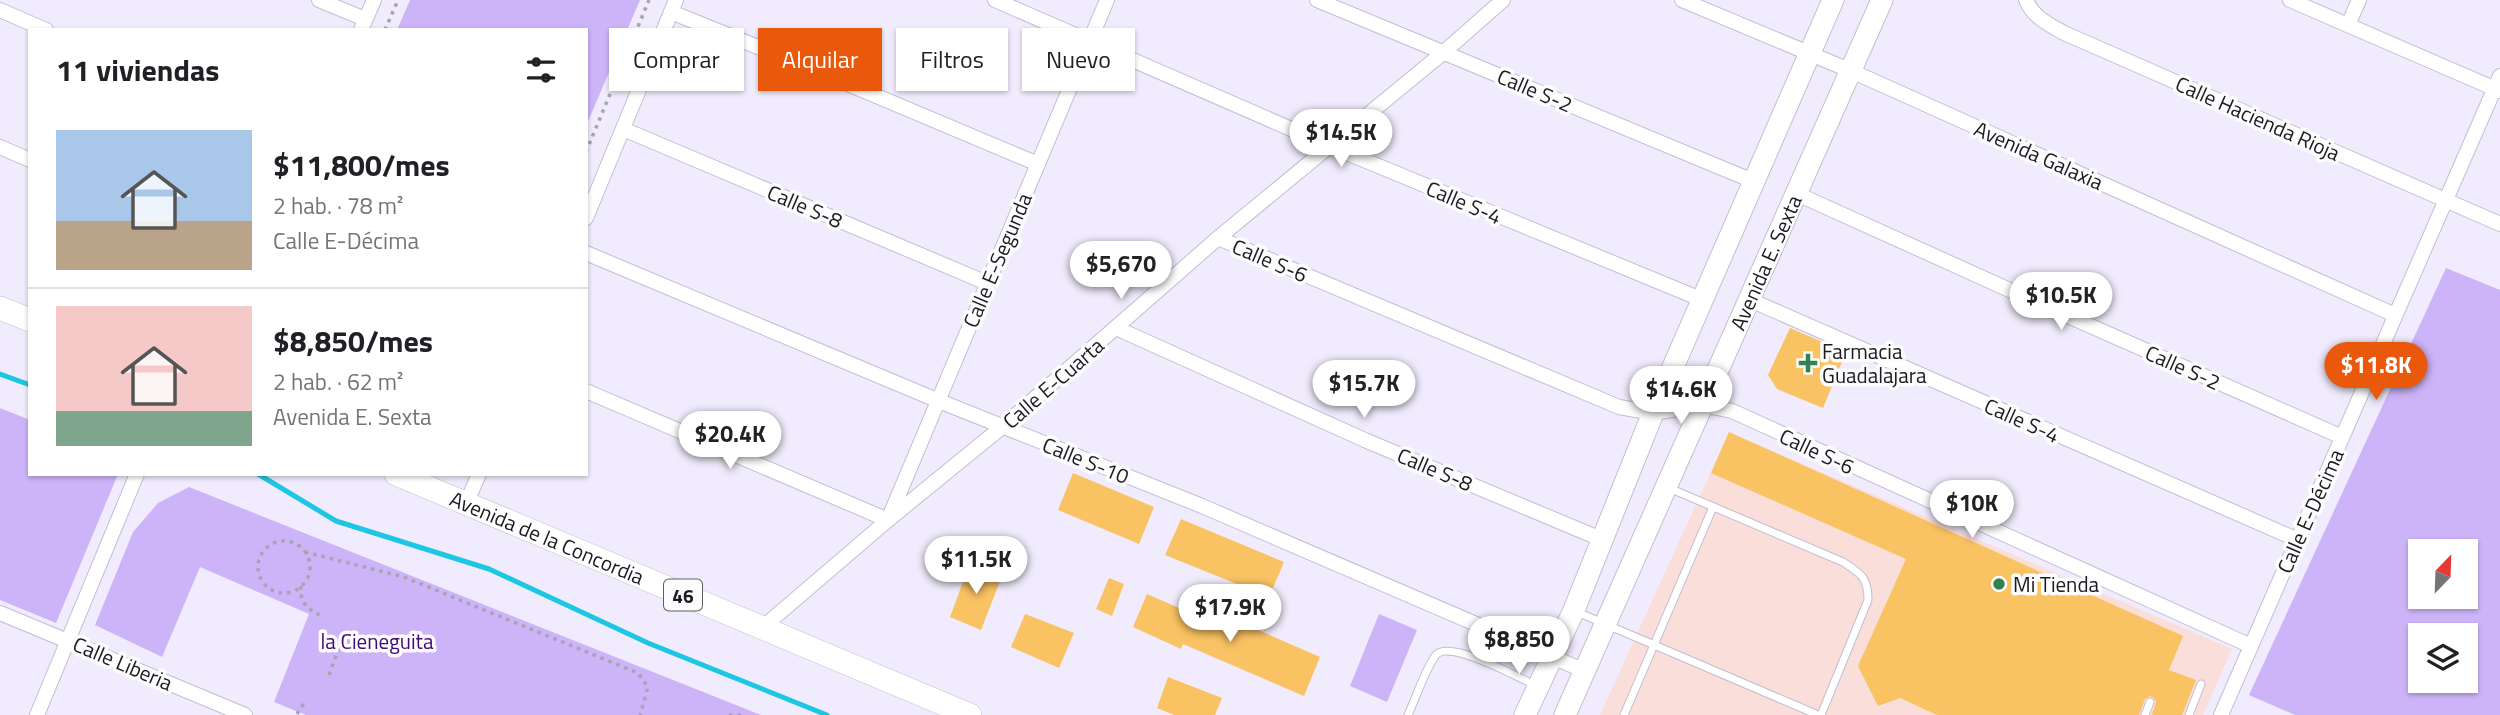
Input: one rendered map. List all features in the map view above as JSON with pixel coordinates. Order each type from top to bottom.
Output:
[{"type":"main road","points":[[0,308],[28,319]]},
{"type":"main road","name":"Avenida de la Concordia","points":[[401,476],[970,715]]},
{"type":"street","points":[[319,0],[363,25],[374,0]]},
{"type":"street","name":"Calle S-4","points":[[995,0],[1062,28]]},
{"type":"street","name":"Calle E-Segunda","points":[[1095,28],[1107,0]]},
{"type":"street","name":"Calle S-2","points":[[1317,0],[1753,181]]},
{"type":"street","name":"Calle E-Cuarta","points":[[762,628],[1002,427],[1218,238],[1503,0]]},
{"type":"street","name":"Avenida Galaxia","points":[[1682,0],[1849,70],[2395,315]]},
{"type":"street","name":"Avenida E. Sexta","points":[[1525,715],[1574,610],[1653,413],[1833,0]]},
{"type":"street","name":"Avenida E. Sexta","points":[[1566,715],[1882,0]]},
{"type":"street","name":"Calle Hacienda Rioja","points":[[2026,0],[2031,11],[2064,33],[2500,224]]},
{"type":"street","points":[[2290,0],[2498,85]]},
{"type":"street","points":[[2348,25],[2359,0]]},
{"type":"street","points":[[588,213],[674,6],[810,68],[1038,164]]},
{"type":"street","points":[[0,10],[41,28]]},
{"type":"street","name":"Calle S-4","points":[[1135,60],[1330,146],[1703,300]]},
{"type":"street","name":"Calle E-Décima","points":[[2221,715],[2498,85]]},
{"type":"street","name":"Calle E-Segunda","points":[[888,520],[1069,91]]},
{"type":"street","name":"Calle S-8","points":[[623,129],[987,283]]},
{"type":"street","points":[[0,147],[28,159]]},
{"type":"street","name":"Calle S-2","points":[[1795,193],[2025,298],[2342,437]]},
{"type":"street","name":"Calle S-6","points":[[1218,238],[1619,407],[1653,413],[1702,405],[1732,411],[2251,646]]},
{"type":"street","name":"Calle S-10","points":[[588,254],[1002,427],[1202,506],[1585,671]]},
{"type":"street","name":"Calle S-4","points":[[1748,299],[2298,540]]},
{"type":"street","name":"Calle S-8","points":[[1116,328],[1367,441],[1601,539]]},
{"type":"street","points":[[588,392],[888,520]]},
{"type":"street","points":[[37,715],[136,476]]},
{"type":"street","points":[[466,504],[478,476]]},
{"type":"street","name":"Calle Liberia","points":[[0,613],[245,715]]},
{"type":"lane","points":[[1574,610],[1819,715],[1868,600],[1868,587],[1863,575],[1843,562],[1666,486]]},
{"type":"lane","points":[[1624,715],[1713,507]]},
{"type":"lane","points":[[1409,715],[1432,662],[1438,653],[1446,649],[1471,656],[1538,686]]},
{"type":"lane","points":[[2189,715],[2201,684]]},
{"type":"lane","points":[[2145,715],[2150,702]]},
{"type":"path","points":[[386,28],[398,0]]},
{"type":"path","points":[[588,147],[649,0]]},
{"type":"path","points":[[302,586],[290,592],[273,590],[261,579],[258,562],[266,547],[274,542],[291,542],[305,552],[404,578],[638,673],[649,687],[640,715]]},
{"type":"path","points":[[305,552],[310,568],[300,597],[308,609],[324,617]]},
{"type":"path","points":[[328,675],[341,642]]},
{"type":"path","points":[[297,714],[304,703]]},
{"type":"path","points":[[729,715],[743,715]]},
{"type":"shaded area","points":[[1729,432],[2232,649],[2203,715],[1600,715]]},
{"type":"green space","points":[[410,0],[640,0],[628,28],[609,28],[609,72],[588,121],[588,28],[398,28]]},
{"type":"green space","points":[[2446,268],[2500,290],[2500,715],[2295,715],[2249,695]]},
{"type":"green space","points":[[0,408],[28,419],[28,476],[117,476],[56,623],[0,600]]},
{"type":"green space","name":"la Cieneguita","points":[[189,487],[761,715],[306,715],[274,702],[309,614],[200,567],[162,657],[95,625],[133,532],[158,503]]},
{"type":"green space","points":[[1379,614],[1417,630],[1387,702],[1350,686]]},
{"type":"building","name":"Farmacia Guadalajara","points":[[1790,328],[1846,352],[1823,408],[1777,389],[1768,375]]},
{"type":"building","name":"Mi Tienda","points":[[1729,432],[2183,636],[2169,670],[2196,680],[2182,715],[2152,715],[2156,702],[2150,696],[2145,699],[2139,715],[1937,715],[1900,698],[1878,706],[1858,666],[1906,559],[1711,473]]},
{"type":"building","points":[[1073,473],[1154,507],[1139,544],[1058,510]]},
{"type":"building","points":[[1181,519],[1284,562],[1269,597],[1165,555]]},
{"type":"building","points":[[970,563],[1002,576],[981,630],[950,617]]},
{"type":"building","points":[[1109,578],[1124,584],[1112,616],[1096,609]]},
{"type":"building","points":[[1147,594],[1220,626],[1224,615],[1320,657],[1304,696],[1183,644],[1181,649],[1133,627]]},
{"type":"building","points":[[1025,614],[1074,633],[1059,668],[1011,647]]},
{"type":"building","points":[[1168,677],[1222,698],[1215,715],[1174,715],[1157,708]]},
{"type":"waterway","points":[[0,374],[28,384]]},
{"type":"waterway","points":[[261,476],[336,521],[489,569],[648,643],[827,715]]},
{"type":"place","name":"Farmacia Guadalajara","points":[[1808,363]]},
{"type":"place","name":"Mi Tienda","points":[[1999,584]]}]
